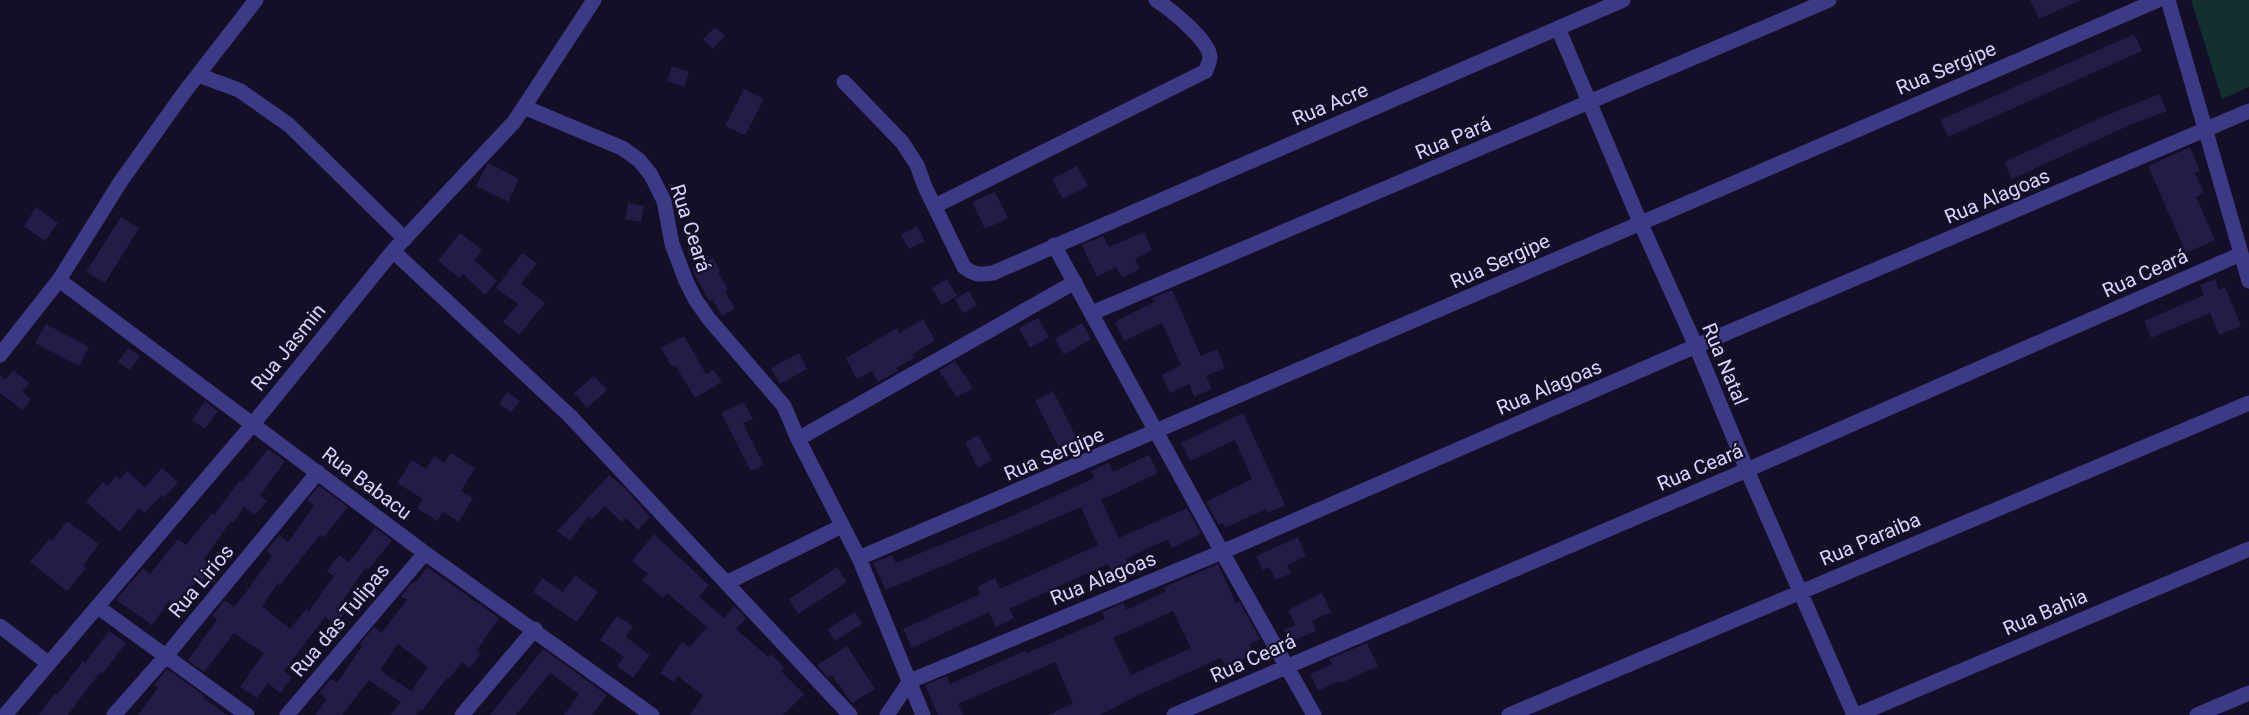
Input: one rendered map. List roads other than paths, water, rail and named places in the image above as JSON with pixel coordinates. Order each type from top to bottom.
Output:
[{"type":"street","points":[[0,355],[59,280],[121,181],[256,0]]},
{"type":"street","name":"Rua Jasmin","points":[[5,715],[253,424],[393,251],[514,122],[594,0]]},
{"type":"street","points":[[844,82],[903,142],[918,165],[935,206],[1206,71],[1210,58],[1208,49],[1179,15],[1156,0]]},
{"type":"street","name":"Rua Acre","points":[[935,206],[964,267],[973,274],[993,273],[1623,0]]},
{"type":"street","name":"Rua Pará","points":[[1092,313],[1829,0]]},
{"type":"street","name":"Rua Sergipe","points":[[859,558],[1157,434],[1640,222],[2158,0]]},
{"type":"street","points":[[2168,0],[2249,281]]},
{"type":"street","name":"Rua Natal","points":[[1558,28],[1640,222],[1696,346],[1747,470],[1856,715]]},
{"type":"street","points":[[198,75],[239,90],[289,125],[405,239]]},
{"type":"street","name":"Rua Ceará","points":[[524,107],[622,148],[639,160],[651,175],[664,201],[672,244],[695,299],[709,319],[784,406],[798,440],[859,558]]},
{"type":"street","name":"Rua Alagoas","points":[[910,681],[1222,552],[1696,346],[2249,111]]},
{"type":"street","points":[[1054,245],[1314,715]]},
{"type":"street","points":[[393,251],[570,416],[850,715]]},
{"type":"street","name":"Rua Ceará","points":[[1174,715],[1747,470],[2241,254]]},
{"type":"street","name":"Rua Babacu","points":[[59,280],[425,553],[535,629],[643,712]]},
{"type":"street","points":[[798,440],[1075,282]]},
{"type":"street","name":"Rua Paraiba","points":[[1509,715],[2249,403]]},
{"type":"street","name":"Rua Lirios","points":[[114,715],[166,656],[318,472]]},
{"type":"street","points":[[726,583],[842,526]]},
{"type":"street","name":"Rua Bahia","points":[[1856,715],[2249,549]]},
{"type":"street","name":"Rua das Tulipas","points":[[287,715],[425,553]]},
{"type":"street","points":[[859,558],[923,715]]},
{"type":"street","points":[[98,607],[247,715]]},
{"type":"street","points":[[0,626],[48,663]]},
{"type":"street","points":[[462,715],[535,629]]},
{"type":"street","points":[[887,715],[910,681]]},
{"type":"street","points":[[2197,715],[2249,693]]}]
